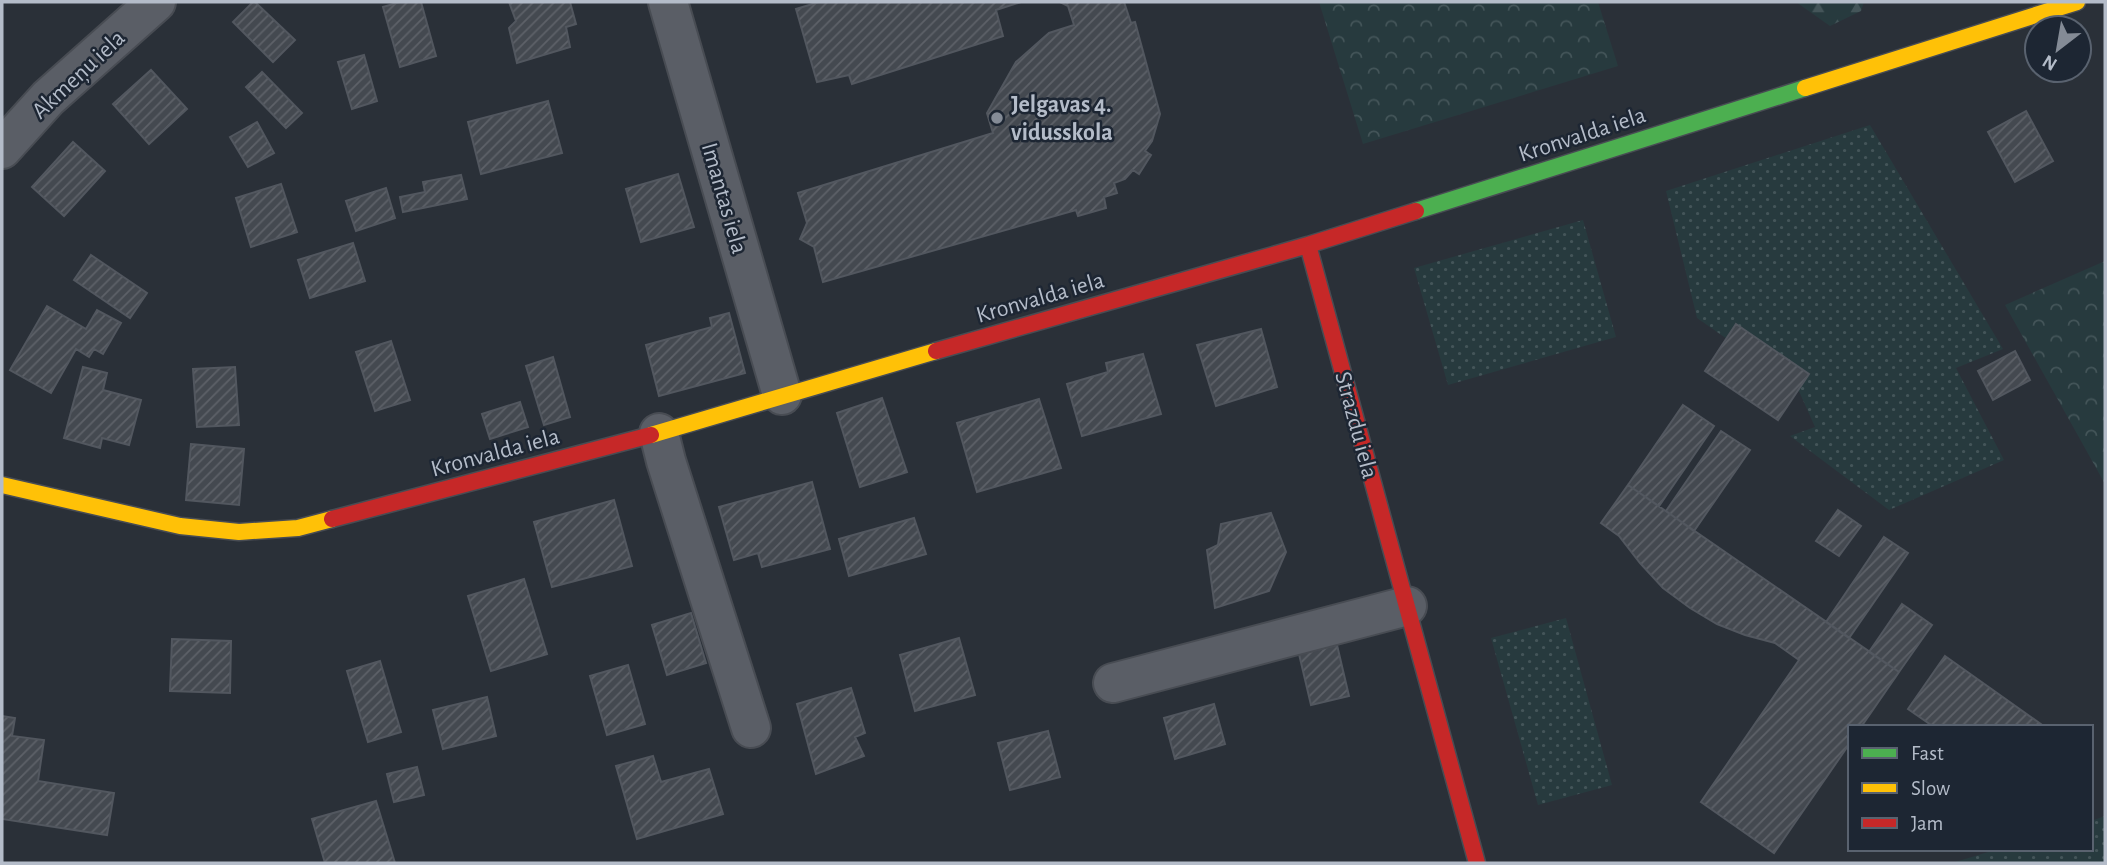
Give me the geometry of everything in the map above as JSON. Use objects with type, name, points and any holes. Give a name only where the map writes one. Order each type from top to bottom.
[{"type":"street","name":"Akmeņu iela","points":[[2,149],[48,97],[156,2]]},
{"type":"street","name":"Imantas iela","points":[[668,2],[782,395]]},
{"type":"street","name":"Kronvalda iela","points":[[2,485],[180,526],[239,532],[298,527],[659,433],[1308,244],[2077,2]]},
{"type":"street","name":"Strazdu iela","points":[[1308,244],[1477,863]]},
{"type":"street","points":[[659,433],[751,728]]},
{"type":"street","points":[[1113,684],[1407,606]]},
{"type":"green space","points":[[1319,2],[1598,2],[1618,66],[1363,144]]},
{"type":"green space","points":[[1796,2],[1864,2],[1861,11],[1830,26]]},
{"type":"green space","points":[[1870,125],[2003,349],[1956,368],[2004,460],[1889,510],[1790,436],[1815,427],[1798,389],[1809,374],[1736,325],[1727,339],[1697,318],[1666,191]]},
{"type":"green space","points":[[1583,220],[1616,337],[1448,385],[1414,268]]},
{"type":"green space","points":[[2105,261],[2105,484],[2005,305]]},
{"type":"green space","points":[[1566,618],[1612,785],[1538,805],[1491,638]]},
{"type":"green space","points":[[2105,816],[2105,863],[1952,863],[1991,851],[2093,851],[2093,820]]},
{"type":"building","points":[[253,2],[295,40],[273,62],[233,22]]},
{"type":"building","points":[[400,2],[421,2],[436,56],[400,67],[383,7]]},
{"type":"building","points":[[509,2],[570,2],[576,24],[566,27],[570,47],[517,63],[509,28],[516,21]]},
{"type":"building","points":[[819,2],[1021,2],[996,10],[1003,36],[852,84],[849,75],[817,82],[796,9]]},
{"type":"building","points":[[1060,2],[1124,2],[1131,23],[1135,22],[1160,114],[1152,141],[1145,151],[1151,155],[1139,174],[1133,170],[1125,179],[1114,183],[1117,193],[1104,197],[1106,208],[1078,216],[1076,210],[823,282],[814,247],[800,239],[807,223],[798,193],[993,133],[987,113],[1016,62],[1049,33],[1074,25],[1068,6]]},
{"type":"building","points":[[364,55],[377,101],[352,109],[338,62]]},
{"type":"building","points":[[151,70],[187,109],[149,144],[113,104]]},
{"type":"building","points":[[262,72],[302,113],[286,128],[246,87]]},
{"type":"building","points":[[548,101],[562,153],[481,174],[468,122]]},
{"type":"building","points":[[2026,111],[2053,161],[2015,182],[1988,132]]},
{"type":"building","points":[[257,122],[274,153],[248,167],[230,137]]},
{"type":"building","points":[[73,142],[105,171],[64,216],[32,187]]},
{"type":"building","points":[[678,174],[694,227],[641,242],[626,189]]},
{"type":"building","points":[[461,175],[467,199],[403,212],[400,197],[425,192],[423,182]]},
{"type":"building","points":[[281,184],[297,232],[251,247],[236,198]]},
{"type":"building","points":[[386,188],[395,218],[356,231],[346,201]]},
{"type":"building","points":[[353,243],[365,281],[310,298],[298,260]]},
{"type":"building","points":[[91,255],[147,293],[130,318],[74,280]]},
{"type":"building","points":[[47,306],[86,329],[97,310],[121,323],[103,354],[94,349],[89,357],[76,349],[51,393],[10,370]]},
{"type":"building","points":[[729,313],[745,373],[659,396],[646,345],[712,327],[710,318]]},
{"type":"building","points":[[1736,324],[1809,374],[1778,420],[1705,371]]},
{"type":"building","points":[[1261,329],[1277,387],[1216,406],[1197,345]]},
{"type":"building","points":[[391,341],[410,400],[375,411],[356,352]]},
{"type":"building","points":[[2015,351],[2030,380],[1993,400],[1978,371]]},
{"type":"building","points":[[1143,354],[1161,414],[1082,436],[1067,384],[1108,372],[1106,363]]},
{"type":"building","points":[[553,357],[570,417],[544,425],[526,366]]},
{"type":"building","points":[[83,367],[107,373],[103,390],[141,400],[129,445],[102,438],[100,448],[64,438]]},
{"type":"building","points":[[235,367],[239,425],[197,427],[193,369]]},
{"type":"building","points":[[882,398],[907,472],[860,487],[837,413]]},
{"type":"building","points":[[1039,399],[1061,468],[977,492],[957,423]]},
{"type":"building","points":[[520,402],[528,427],[490,439],[482,414]]},
{"type":"building","points":[[1683,405],[1714,426],[1659,506],[1628,485]]},
{"type":"building","points":[[1721,431],[1750,450],[1694,531],[1666,511]]},
{"type":"building","points":[[191,444],[244,449],[239,505],[186,500]]},
{"type":"building","points":[[812,482],[830,549],[762,567],[758,553],[734,560],[719,507]]},
{"type":"building","points":[[1628,485],[1899,672],[1862,725],[1848,725],[1848,746],[1774,853],[1701,802],[1799,660],[1775,643],[1717,624],[1690,608],[1663,588],[1619,536],[1601,523]]},
{"type":"building","points":[[614,500],[632,566],[552,587],[534,522]]},
{"type":"building","points":[[1838,510],[1861,526],[1839,556],[1816,541]]},
{"type":"building","points":[[1271,513],[1286,552],[1269,591],[1215,608],[1207,550],[1218,545],[1221,524]]},
{"type":"building","points":[[914,518],[926,554],[849,576],[839,539]]},
{"type":"building","points":[[1884,537],[1908,553],[1849,638],[1826,622]]},
{"type":"building","points":[[524,579],[547,654],[491,671],[468,596]]},
{"type":"building","points":[[1902,604],[1932,625],[1899,672],[1869,652]]},
{"type":"building","points":[[691,613],[706,663],[667,675],[652,625]]},
{"type":"building","points":[[959,638],[975,695],[915,711],[900,655]]},
{"type":"building","points":[[172,639],[231,641],[230,693],[170,691]]},
{"type":"building","points":[[1337,645],[1349,696],[1311,705],[1299,654]]},
{"type":"building","points":[[1945,656],[2042,725],[1931,725],[1908,709]]},
{"type":"building","points":[[380,661],[401,732],[368,742],[347,671]]},
{"type":"building","points":[[628,665],[645,724],[607,735],[590,676]]},
{"type":"building","points":[[851,688],[865,733],[855,737],[864,756],[816,774],[797,704]]},
{"type":"building","points":[[487,697],[496,736],[443,749],[433,710]]},
{"type":"building","points":[[1214,704],[1225,744],[1175,759],[1164,718]]},
{"type":"building","points":[[2,716],[15,718],[12,736],[44,740],[38,781],[114,793],[107,835],[2,819]]},
{"type":"building","points":[[1048,731],[1060,777],[1010,790],[998,743]]},
{"type":"building","points":[[653,756],[661,782],[709,769],[723,814],[637,839],[616,766]]},
{"type":"building","points":[[417,767],[424,795],[394,802],[387,774]]},
{"type":"building","points":[[376,801],[395,863],[325,863],[312,819]]},
{"type":"traffic: fast","points":[[1416,211],[1805,88]]},
{"type":"traffic: slow","points":[[1805,88],[2077,2]]},
{"type":"traffic: slow","points":[[651,435],[936,351]]},
{"type":"traffic: slow","points":[[2,485],[180,526],[239,532],[298,528],[332,519]]},
{"type":"traffic: jam","points":[[936,351],[1308,245],[1416,211]]},
{"type":"traffic: jam","points":[[1308,245],[1477,863]]},
{"type":"traffic: jam","points":[[332,519],[651,435]]},
{"type":"place","name":"Jelgavas 4. vidusskola","points":[[997,118]]}]
